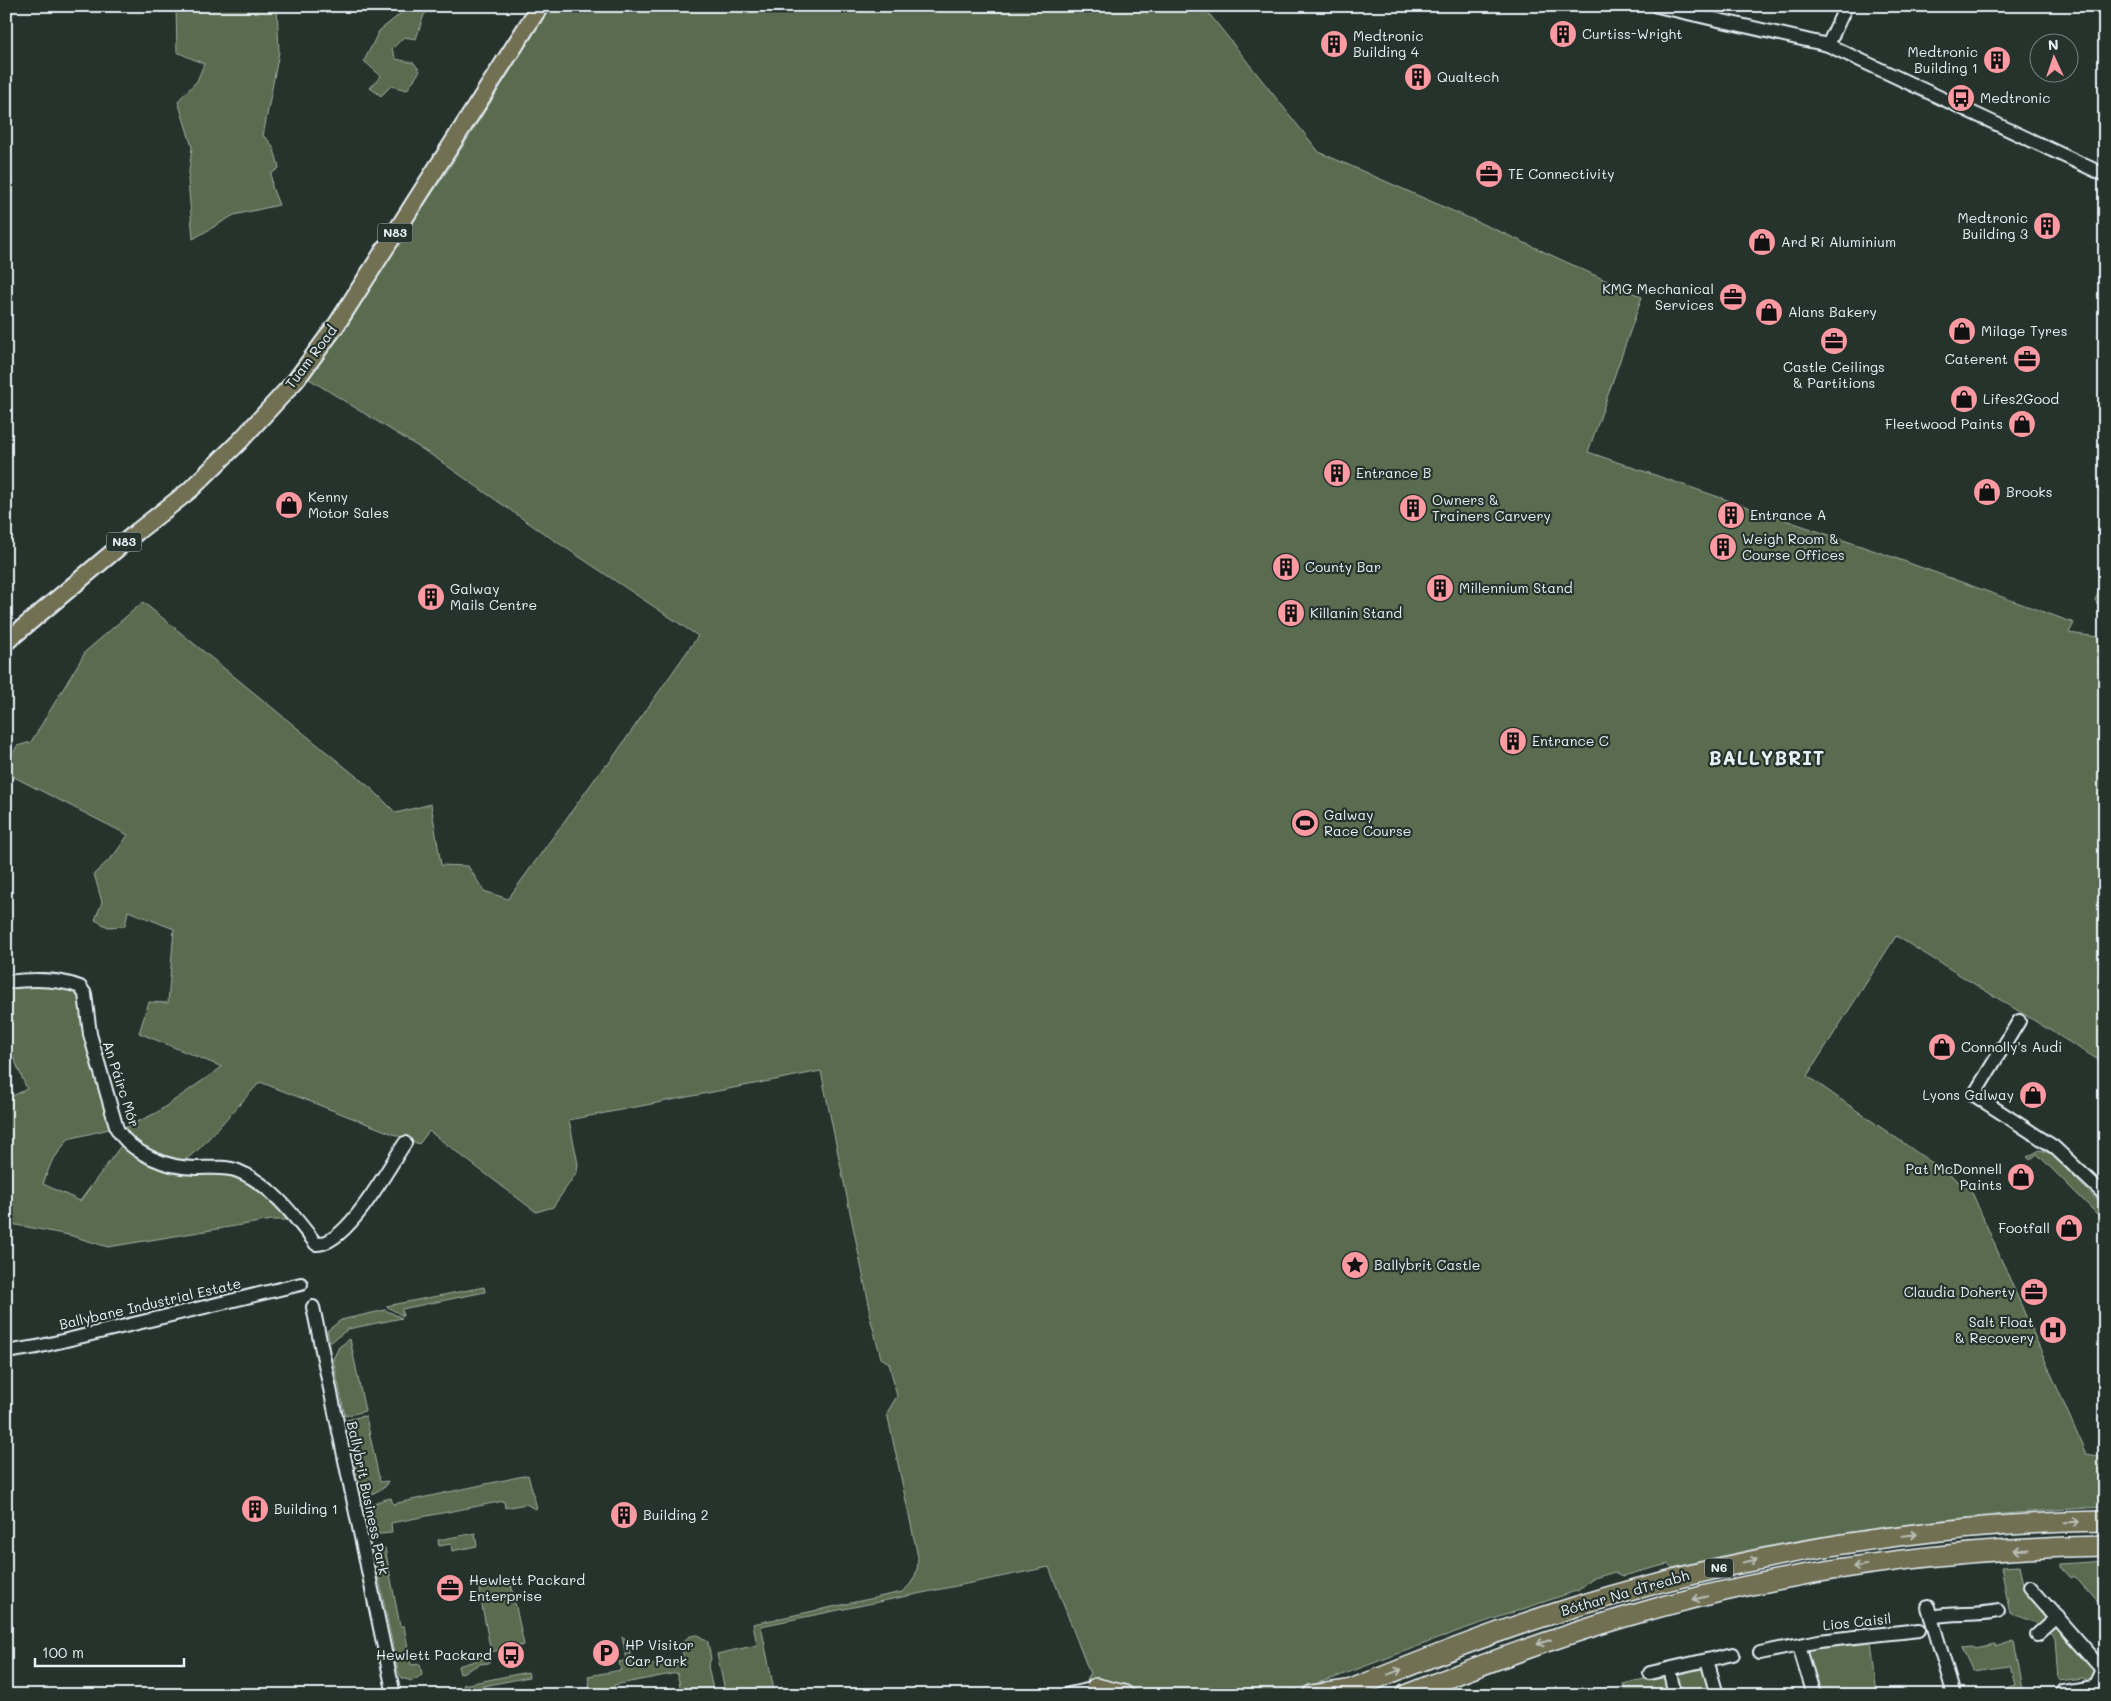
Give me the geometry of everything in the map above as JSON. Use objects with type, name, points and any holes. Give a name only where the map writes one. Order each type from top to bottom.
[{"type":"highway","name":"Bóthar Na dTreabh","points":[[1312,1695],[1343,1692],[1542,1617],[1711,1570],[1794,1552],[1897,1536],[2004,1526],[2105,1521]]},
{"type":"highway","name":"Bóthar Na dTreabh","points":[[1405,1695],[1569,1634],[1659,1608],[1751,1586],[1905,1560],[2012,1550],[2105,1546]]},
{"type":"highway","points":[[1096,1688],[1124,1695]]},
{"type":"main road","name":"Tuam Road","points":[[6,642],[138,531],[190,490],[240,441],[296,380],[337,324],[540,6]]},
{"type":"street","points":[[1657,6],[1828,45],[2105,175]]},
{"type":"street","points":[[1828,45],[1846,6]]},
{"type":"street","name":"An Páirc Mór","points":[[6,982],[27,979],[43,980],[69,983],[80,987],[85,994],[94,1052],[117,1129],[123,1139],[142,1152],[176,1166],[238,1171],[274,1194],[316,1244],[322,1244],[337,1236],[354,1219],[405,1143]]},
{"type":"street","points":[[2019,1021],[1974,1095],[2054,1147],[2105,1194]]},
{"type":"street","name":"Ballybane Industrial Estate","points":[[6,1352],[37,1347],[302,1284]]},
{"type":"street","name":"Ballybrit Business Park","points":[[313,1307],[394,1695]]},
{"type":"street","points":[[2030,1587],[2100,1667],[2096,1688],[2064,1691]]},
{"type":"street","points":[[1954,1695],[1930,1612],[1981,1614],[1998,1611]]},
{"type":"street","points":[[2037,1635],[2057,1618]]},
{"type":"street","name":"Lios Caisil","points":[[1760,1652],[1819,1641],[1919,1630]]},
{"type":"street","points":[[1799,1646],[1814,1695]]},
{"type":"street","points":[[1650,1673],[1733,1654]]},
{"type":"street","points":[[1707,1660],[1717,1695]]},
{"type":"street","points":[[1669,1669],[1674,1686]]},
{"type":"street","points":[[1065,1695],[1096,1688]]},
{"type":"green space","points":[[176,6],[277,6],[279,52],[263,136],[272,146],[276,155],[279,168],[271,174],[272,187],[279,205],[234,215],[193,239],[188,180],[192,147],[178,101],[197,81],[204,64],[177,52]]},
{"type":"green space","points":[[410,6],[434,6],[424,15],[416,39],[404,37],[392,49],[396,59],[414,63],[420,71],[407,90],[391,86],[381,96],[370,88],[381,76],[364,61],[379,31]]},
{"type":"green space","name":"Galway Race Course","points":[[551,6],[1203,6],[1319,152],[1642,297],[1588,452],[1887,555],[2074,623],[2069,633],[2105,638],[2105,1064],[1896,936],[1807,1076],[1971,1190],[2086,1454],[2105,1457],[2105,1507],[1995,1515],[1887,1527],[1779,1544],[1672,1568],[1668,1564],[1623,1576],[1615,1572],[1591,1579],[1579,1590],[1461,1630],[1334,1678],[1277,1695],[1151,1695],[1124,1686],[1087,1681],[1090,1674],[1049,1567],[761,1626],[775,1695],[726,1695],[717,1654],[757,1645],[753,1624],[902,1592],[912,1581],[917,1568],[918,1557],[887,1413],[897,1396],[889,1363],[881,1358],[869,1313],[870,1309],[821,1071],[569,1120],[578,1164],[577,1172],[553,1207],[536,1212],[429,1131],[419,1144],[260,1082],[200,1148],[180,1164],[176,1173],[188,1175],[226,1175],[245,1180],[269,1197],[287,1220],[272,1220],[108,1247],[69,1235],[6,1223],[6,1099],[27,1089],[6,1040],[6,988],[43,985],[61,987],[79,994],[87,1049],[108,1110],[109,1129],[68,1139],[51,1163],[43,1184],[80,1201],[120,1147],[125,1136],[122,1129],[156,1113],[222,1067],[139,1033],[149,1002],[168,1003],[174,929],[128,911],[125,926],[108,927],[95,920],[102,902],[94,874],[114,855],[128,835],[6,773],[6,767],[17,746],[31,742],[86,651],[143,602],[373,790],[396,813],[431,804],[441,865],[468,866],[484,891],[508,899],[605,765],[607,766],[698,636],[533,526],[433,456],[309,379],[453,162]]},
{"type":"green space","points":[[2105,579],[2105,616],[2095,600]]},
{"type":"green space","points":[[2040,1150],[2050,1153],[2105,1208],[2105,1222],[2037,1154],[2030,1160],[2027,1157]]},
{"type":"green space","points":[[484,1287],[485,1292],[402,1309],[403,1316],[386,1306]]},
{"type":"green space","points":[[385,1310],[402,1318],[348,1329],[330,1343],[327,1331],[341,1320]]},
{"type":"green space","points":[[350,1339],[365,1411],[345,1416],[333,1359],[339,1347]]},
{"type":"green space","points":[[366,1417],[380,1482],[388,1481],[385,1487],[362,1499],[346,1420]]},
{"type":"green space","points":[[528,1475],[537,1508],[535,1509],[526,1504],[505,1508],[504,1501],[391,1523],[392,1533],[370,1535],[365,1514],[373,1505],[380,1501],[391,1498],[393,1504]]},
{"type":"green space","points":[[475,1533],[477,1546],[452,1551],[451,1544],[439,1546],[438,1540]]},
{"type":"green space","points":[[385,1548],[400,1626],[404,1626],[411,1665],[420,1664],[422,1675],[412,1681],[401,1678],[398,1671],[375,1560],[379,1550]]},
{"type":"green space","points":[[2105,1561],[2105,1610],[2074,1576],[2070,1578],[2060,1567],[2060,1564]]},
{"type":"green space","points":[[2019,1566],[2024,1590],[2049,1618],[2041,1625],[2010,1613],[2001,1567]]},
{"type":"green space","points":[[510,1579],[524,1645],[491,1652],[478,1585]]},
{"type":"green space","points":[[2056,1625],[2095,1669],[2091,1678],[2087,1680],[2082,1677],[2059,1680],[2056,1638],[2047,1631]]},
{"type":"green space","points":[[693,1635],[698,1635],[708,1642],[711,1659],[708,1666],[714,1695],[682,1695],[677,1673],[614,1685],[615,1695],[579,1695],[578,1690],[590,1688],[588,1676],[621,1670],[619,1662],[627,1660],[622,1637],[627,1639],[633,1668],[683,1658],[684,1642]]},
{"type":"green space","points":[[1871,1641],[1877,1695],[1819,1695],[1807,1656],[1811,1648]]},
{"type":"green space","points":[[2014,1641],[2024,1695],[2000,1693],[2008,1687],[2015,1685],[2010,1666],[1973,1671],[1962,1647],[1973,1646],[1974,1648],[1994,1644],[1995,1647]]},
{"type":"green space","points":[[488,1657],[489,1663],[480,1664],[460,1674],[458,1666]]},
{"type":"green space","points":[[1700,1667],[1704,1669],[1713,1695],[1626,1695],[1623,1684],[1661,1675],[1666,1677],[1670,1689],[1679,1687],[1677,1678],[1679,1672]]},
{"type":"green space","points":[[528,1672],[529,1677],[464,1690],[463,1685]]},
{"type":"place","name":"Curtiss-Wright","points":[[1563,34]]},
{"type":"place","name":"Medtronic Building 4","points":[[1334,44]]},
{"type":"place","name":"Medtronic Building 1","points":[[1997,60]]},
{"type":"place","name":"Qualtech","points":[[1418,77]]},
{"type":"place","name":"Medtronic","points":[[1961,98]]},
{"type":"place","name":"TE Connectivity","points":[[1489,174]]},
{"type":"place","name":"Medtronic Building 3","points":[[2047,226]]},
{"type":"place","name":"Ard Rí Aluminium","points":[[1762,242]]},
{"type":"place","name":"KMG Mechanical Services","points":[[1733,297]]},
{"type":"place","name":"Alans Bakery","points":[[1769,312]]},
{"type":"place","name":"Milage Tyres","points":[[1962,331]]},
{"type":"place","name":"Castle Ceilings & Partitions","points":[[1834,341]]},
{"type":"place","name":"Caterent","points":[[2027,359]]},
{"type":"place","name":"Lifes2Good","points":[[1964,399]]},
{"type":"place","name":"Fleetwood Paints","points":[[2022,424]]},
{"type":"place","name":"Entrance B","points":[[1337,473]]},
{"type":"place","name":"Brooks","points":[[1987,492]]},
{"type":"place","name":"Kenny Motor Sales","points":[[289,505]]},
{"type":"place","name":"Owners & Trainers Carvery","points":[[1413,508]]},
{"type":"place","name":"Entrance A","points":[[1731,515]]},
{"type":"place","name":"Weigh Room & Course Offices","points":[[1723,547]]},
{"type":"place","name":"County Bar","points":[[1286,567]]},
{"type":"place","name":"Millennium Stand","points":[[1440,588]]},
{"type":"place","name":"Galway Mails Centre","points":[[431,597]]},
{"type":"place","name":"Killanin Stand","points":[[1291,613]]},
{"type":"place","name":"Entrance C","points":[[1513,741]]},
{"type":"place","name":"Galway Race Course","points":[[1305,823]]},
{"type":"place","name":"Connolly's Audi","points":[[1942,1047]]},
{"type":"place","name":"Lyons Galway","points":[[2033,1095]]},
{"type":"place","name":"Pat McDonnell Paints","points":[[2021,1177]]},
{"type":"place","name":"Footfall","points":[[2069,1228]]},
{"type":"place","name":"Ballybrit Castle","points":[[1355,1265]]},
{"type":"place","name":"Claudia Doherty","points":[[2034,1292]]},
{"type":"place","name":"Salt Float & Recovery","points":[[2053,1330]]},
{"type":"place","name":"Building 1","points":[[255,1509]]},
{"type":"place","name":"Building 2","points":[[624,1515]]},
{"type":"place","name":"Hewlett Packard Enterprise","points":[[450,1588]]},
{"type":"place","name":"HP Visitor Car Park","points":[[606,1653]]},
{"type":"place","name":"Hewlett Packard","points":[[511,1655]]},
{"type":"district","name":"BALLYBRIT","points":[[1767,758]]}]
